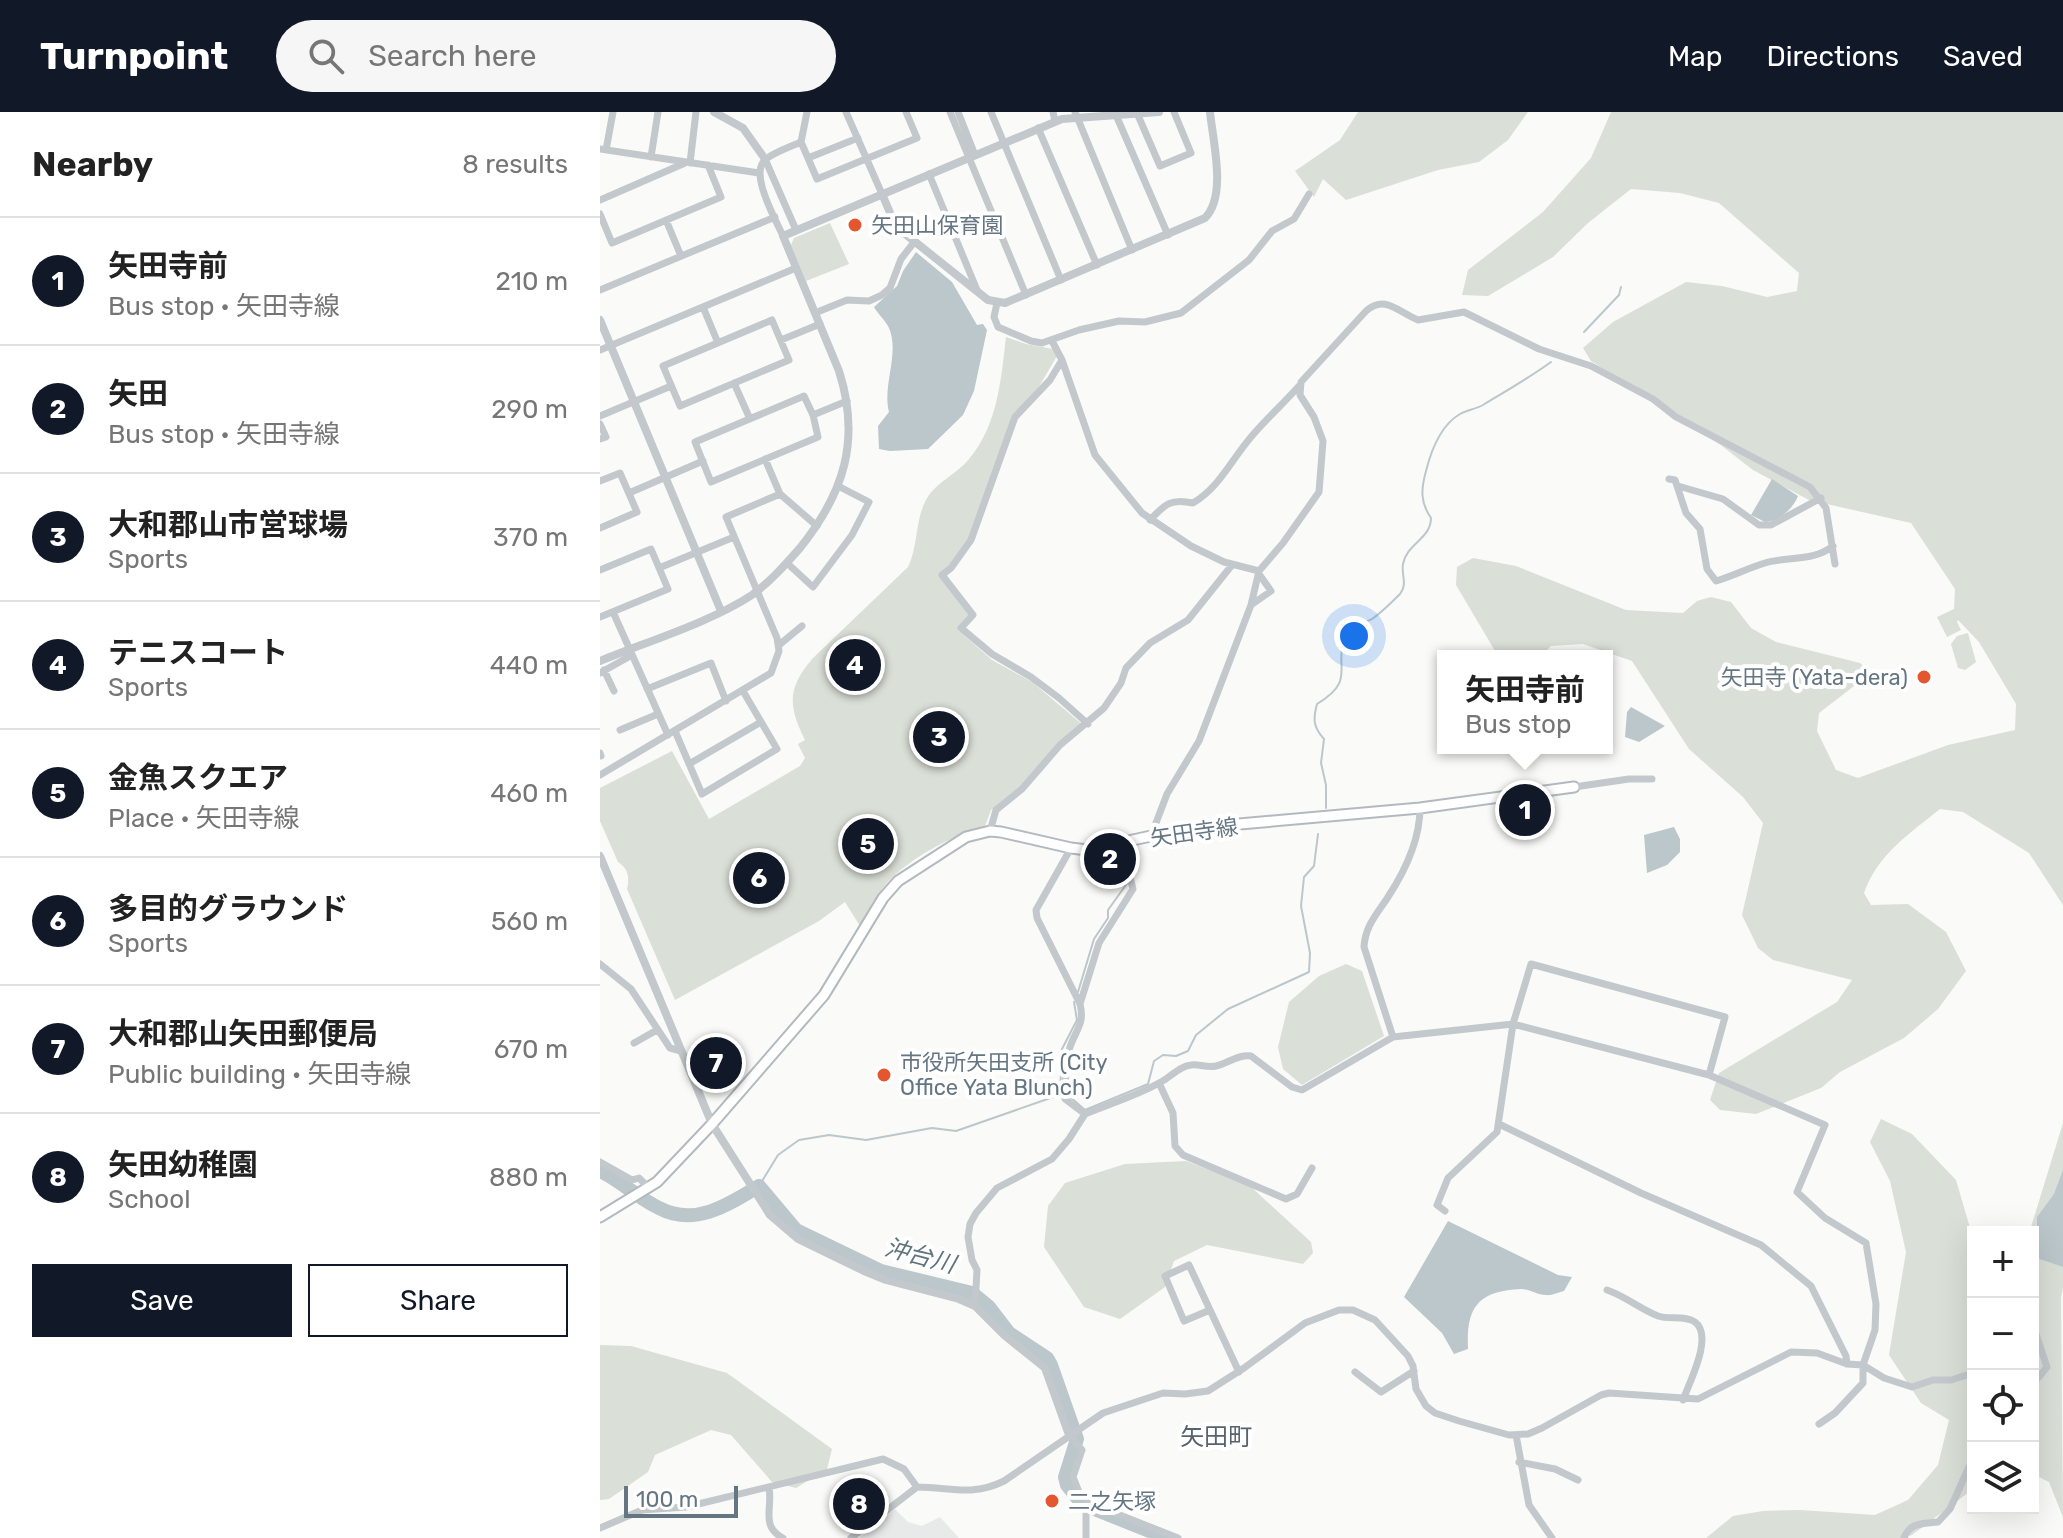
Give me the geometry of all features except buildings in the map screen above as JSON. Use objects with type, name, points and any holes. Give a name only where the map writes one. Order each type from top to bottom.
[{"type":"main road","name":"矢田寺線","points":[[990,831],[1087,850],[1183,829],[1420,808],[1574,787]]},
{"type":"main road","points":[[600,1217],[646,1189],[672,1167],[712,1124],[824,995],[891,888],[907,873],[957,842],[990,831]]},
{"type":"street","points":[[613,112],[603,150],[759,173]]},
{"type":"street","points":[[651,157],[658,112]]},
{"type":"street","points":[[688,162],[696,112]]},
{"type":"street","points":[[714,112],[727,115],[743,128],[765,159],[796,230]]},
{"type":"street","points":[[807,112],[801,142],[817,179],[917,138],[907,114],[920,112]]},
{"type":"street","points":[[846,112],[894,222],[997,303],[1026,295],[1205,218],[1216,203],[1217,186],[1210,112]]},
{"type":"street","points":[[950,112],[972,156]]},
{"type":"street","points":[[958,112],[1026,295]]},
{"type":"street","points":[[991,112],[1061,280]]},
{"type":"street","points":[[783,236],[1038,128],[1054,117],[1159,112]]},
{"type":"street","points":[[1137,113],[1160,166],[1191,153],[1174,112]]},
{"type":"street","points":[[1076,114],[1132,250]]},
{"type":"street","points":[[1116,115],[1168,235]]},
{"type":"street","points":[[1038,128],[1097,265]]},
{"type":"street","points":[[808,158],[858,138]]},
{"type":"street","points":[[600,661],[631,652],[757,591],[787,563],[817,526],[838,486],[849,431],[847,401],[839,371],[760,182],[759,173],[765,159],[801,142]]},
{"type":"street","points":[[600,200],[688,162]]},
{"type":"street","points":[[600,214],[612,243],[721,197],[708,165]]},
{"type":"street","points":[[929,174],[978,291]]},
{"type":"street","points":[[997,303],[994,317],[998,327],[1031,341],[1052,341],[1084,328],[1124,319],[1145,322],[1186,311],[1249,260],[1272,231],[1294,219],[1309,194]]},
{"type":"street","points":[[600,290],[775,217]]},
{"type":"street","points":[[666,220],[681,256]]},
{"type":"street","points":[[815,313],[847,300],[869,301],[882,295],[890,288],[901,259],[915,241]]},
{"type":"street","points":[[600,350],[796,268]]},
{"type":"street","points":[[1150,520],[1160,509],[1173,502],[1193,503],[1203,497],[1224,474],[1249,438],[1366,311],[1377,303],[1388,303],[1418,320],[1464,312],[1539,349],[1591,366],[1633,387],[1676,417],[1810,487],[1826,508],[1835,564]]},
{"type":"street","points":[[703,307],[718,343]]},
{"type":"street","points":[[600,320],[721,611]]},
{"type":"street","points":[[772,320],[781,340],[789,360],[680,406],[663,366],[772,320]]},
{"type":"street","points":[[781,340],[820,324]]},
{"type":"street","points":[[1052,341],[1062,360],[1095,455],[1150,520],[1191,546],[1232,565],[1259,573],[1271,591],[1251,605]]},
{"type":"street","points":[[1062,360],[1050,380],[1015,417],[971,540],[951,568],[942,575],[973,615],[961,628],[992,654],[1059,698],[1088,724]]},
{"type":"street","points":[[734,383],[750,419]]},
{"type":"street","points":[[1151,836],[1173,782],[1199,741],[1251,605],[1263,563],[1283,543],[1319,492],[1323,441],[1314,417],[1300,395],[1300,385]]},
{"type":"street","points":[[600,416],[671,386]]},
{"type":"street","points":[[804,396],[813,415],[818,437],[711,482],[695,442],[804,396]]},
{"type":"street","points":[[813,415],[847,401]]},
{"type":"street","points":[[600,424],[606,437],[600,439]]},
{"type":"street","points":[[765,459],[780,494],[817,526]]},
{"type":"street","points":[[629,493],[703,461]]},
{"type":"street","points":[[600,481],[620,473],[637,512],[600,528]]},
{"type":"street","points":[[1669,479],[1675,480],[1686,513],[1700,529],[1707,569],[1716,581],[1769,562],[1821,554],[1833,546]]},
{"type":"street","points":[[787,563],[813,587],[852,535],[869,502],[838,486]]},
{"type":"street","points":[[1678,486],[1723,499],[1759,525],[1771,525],[1821,498]]},
{"type":"street","points":[[600,775],[771,673],[779,645],[726,517],[780,494]]},
{"type":"street","points":[[659,568],[734,537]]},
{"type":"street","points":[[600,570],[651,549],[668,589],[600,617]]},
{"type":"street","points":[[990,831],[996,810],[1022,789],[1060,745],[1088,724],[1118,689],[1126,668],[1150,643],[1188,620],[1232,565]]},
{"type":"street","points":[[613,612],[658,714],[672,733],[702,794],[777,749],[743,691]]},
{"type":"street","points":[[779,645],[802,626]]},
{"type":"street","points":[[614,691],[602,672],[631,652]]},
{"type":"street","points":[[647,689],[711,663],[726,701]]},
{"type":"street","points":[[620,730],[658,714]]},
{"type":"street","points":[[689,764],[761,722]]},
{"type":"street","points":[[1574,787],[1652,779]]},
{"type":"street","points":[[1393,1037],[1364,947],[1365,931],[1391,893],[1420,831],[1420,808]]},
{"type":"street","points":[[1078,999],[1099,943],[1133,889],[1110,846]]},
{"type":"street","points":[[1071,848],[1036,910],[1037,918],[1078,999],[1083,1018],[1068,1050],[1065,1099],[1085,1114]]},
{"type":"street","points":[[600,856],[712,1124],[755,1195],[788,1233],[846,1263],[886,1280],[975,1306],[1004,1335],[1045,1368],[1081,1456],[1074,1482],[1087,1506],[1086,1538]]},
{"type":"street","points":[[600,964],[631,989],[670,1048],[681,1051]]},
{"type":"street","points":[[1445,1211],[1437,1205],[1448,1178],[1497,1132],[1513,1024],[1531,964],[1725,1017],[1709,1075]]},
{"type":"street","points":[[975,1306],[977,1270],[968,1237],[976,1213],[997,1188],[1052,1159],[1085,1114],[1159,1083],[1192,1064],[1209,1067],[1244,1055],[1251,1056],[1292,1087],[1302,1090],[1393,1037],[1513,1024],[1709,1075],[1825,1125],[1797,1192],[1825,1218],[1866,1243],[1876,1304],[1875,1330],[1863,1365],[1863,1383],[1837,1411],[1819,1424]]},
{"type":"street","points":[[634,1043],[657,1030]]},
{"type":"street","points":[[1159,1083],[1173,1113],[1175,1146],[1183,1155],[1286,1199],[1297,1194],[1312,1168]]},
{"type":"street","points":[[1499,1124],[1641,1193],[1761,1245],[1811,1286],[1846,1356],[1847,1364]]},
{"type":"street","points":[[600,1162],[632,1180],[639,1178],[646,1189]]},
{"type":"street","points":[[1210,1310],[1184,1321],[1165,1276],[1189,1265],[1239,1372]]},
{"type":"street","points":[[1607,1290],[1656,1316],[1695,1322],[1702,1346],[1683,1400]]},
{"type":"street","points":[[851,1538],[917,1487],[968,1492],[987,1490],[1074,1437],[1114,1408],[1163,1393],[1208,1391],[1305,1323],[1339,1310],[1353,1310],[1375,1320],[1408,1356],[1420,1398],[1435,1413],[1499,1433],[1516,1435],[1542,1428],[1601,1395],[1683,1400],[1705,1397],[1791,1352],[1817,1353],[1847,1364],[1863,1365],[1884,1378],[1912,1387],[1967,1375]]},
{"type":"street","points":[[2039,1343],[2047,1367],[2039,1377]]},
{"type":"street","points":[[1355,1372],[1381,1392],[1414,1371]]},
{"type":"street","points":[[1516,1435],[1529,1505],[1552,1538]]},
{"type":"street","points":[[600,1528],[642,1510],[686,1507],[883,1459],[904,1469],[917,1487]]},
{"type":"street","points":[[1519,1462],[1555,1469],[1578,1480]]},
{"type":"street","points":[[1904,1538],[1907,1530],[1915,1525],[1938,1522],[1950,1509],[1967,1471]]},
{"type":"street","points":[[769,1488],[769,1525],[773,1532],[783,1538]]},
{"type":"street","points":[[1087,1506],[1178,1538]]},
{"type":"shaded area","points":[[1358,112],[1528,112],[1508,140],[1479,162],[1438,170],[1346,200],[1323,179],[1314,197],[1295,171],[1340,140]]},
{"type":"shaded area","points":[[1611,112],[2063,112],[2063,905],[2029,853],[1963,812],[1940,809],[1886,856],[1864,893],[1871,905],[1908,904],[1946,932],[1966,971],[1938,1009],[1904,1038],[1840,1072],[1821,1088],[1756,1114],[1720,1110],[1710,1100],[1719,1073],[1837,1002],[1852,980],[1773,960],[1758,948],[1742,915],[1763,823],[1743,797],[1689,749],[1632,661],[1613,654],[1613,650],[1600,650],[1583,644],[1551,646],[1547,650],[1494,650],[1456,585],[1457,567],[1473,558],[1516,566],[1626,610],[1683,613],[1697,601],[1711,597],[1731,602],[1751,628],[1776,642],[1860,663],[1871,673],[1819,713],[1817,731],[1836,770],[1858,778],[1948,745],[2015,730],[2016,704],[1979,642],[1958,620],[1961,630],[1947,637],[1937,617],[1954,609],[1955,589],[1911,523],[1809,500],[1753,470],[1722,446],[1591,361],[1583,348],[1613,322],[1686,282],[1722,286],[1767,297],[1797,291],[1799,273],[1719,203],[1680,193],[1631,189],[1588,223],[1553,257],[1488,296],[1462,295],[1468,270],[1543,212],[1591,158]]},
{"type":"shaded area","points":[[830,223],[849,264],[806,281],[791,245],[794,238]]},
{"type":"shaded area","points":[[916,252],[952,282],[977,325],[983,324],[987,330],[974,391],[963,415],[928,449],[890,451],[879,449],[878,426],[889,412],[887,402],[892,338],[888,325],[874,307],[897,286]]},
{"type":"shaded area","points":[[1006,337],[1053,349],[1057,356],[1037,390],[1011,423],[965,548],[941,578],[971,614],[958,630],[992,660],[1032,682],[1083,725],[1021,786],[991,810],[985,826],[959,835],[903,868],[880,893],[860,926],[845,902],[819,921],[675,1000],[627,889],[626,870],[618,862],[600,821],[600,788],[672,751],[709,819],[800,766],[805,758],[798,744],[805,740],[793,707],[798,679],[813,658],[908,567],[929,495],[969,459],[986,432],[996,401]]},
{"type":"shaded area","points":[[1772,479],[1798,496],[1785,514],[1765,522],[1751,515]]},
{"type":"shaded area","points":[[1968,633],[1976,662],[1965,670],[1958,668],[1951,644],[1957,636]]},
{"type":"shaded area","points":[[1631,707],[1665,726],[1639,742],[1625,737],[1627,712]]},
{"type":"shaded area","points":[[1674,827],[1680,839],[1680,852],[1667,865],[1647,873],[1644,835]]},
{"type":"shaded area","points":[[1346,964],[1362,971],[1384,1036],[1302,1085],[1283,1069],[1278,1047],[1289,1002],[1319,976]]},
{"type":"shaded area","points":[[1881,1119],[1912,1134],[1956,1180],[1969,1226],[1967,1226],[1967,1494],[1912,1535],[1903,1538],[1706,1538],[1733,1516],[1763,1511],[1875,1515],[1908,1500],[1938,1465],[1949,1420],[1921,1403],[1889,1355],[1906,1252],[1890,1181],[1870,1142]]},
{"type":"shaded area","points":[[2063,1123],[2063,1517],[2049,1482],[2039,1477],[2039,1226],[2031,1226]]},
{"type":"shaded area","points":[[1186,1161],[1249,1185],[1311,1242],[1313,1253],[1303,1264],[1207,1245],[1174,1261],[1165,1287],[1120,1319],[1084,1307],[1044,1247],[1048,1206],[1065,1183],[1125,1164]]},
{"type":"shaded area","points":[[2063,1170],[2063,1267],[2039,1259],[2037,1217],[2054,1194]]},
{"type":"shaded area","points":[[1448,1221],[1558,1275],[1572,1277],[1564,1291],[1553,1294],[1543,1295],[1521,1289],[1494,1293],[1485,1298],[1478,1304],[1469,1322],[1468,1349],[1454,1354],[1442,1333],[1404,1297]]},
{"type":"shaded area","points":[[600,1345],[631,1346],[727,1373],[832,1449],[827,1469],[796,1488],[772,1482],[731,1435],[711,1430],[655,1455],[648,1472],[609,1499],[600,1500]]},
{"type":"shaded area","points":[[895,1509],[908,1522],[922,1526],[940,1517],[959,1538],[859,1538]]},
{"type":"waterway","points":[[1584,332],[1619,295],[1621,287]]},
{"type":"waterway","points":[[1326,808],[1326,785],[1321,763],[1324,739],[1315,723],[1317,704],[1341,680],[1342,646],[1348,631],[1375,617],[1402,590],[1405,557],[1430,525],[1431,518],[1423,501],[1422,490],[1438,439],[1447,425],[1460,414],[1483,405],[1551,362]]},
{"type":"waterway","points":[[1068,1095],[1085,1110],[1148,1084],[1154,1061],[1163,1055],[1176,1056],[1188,1051],[1196,1035],[1228,1009],[1309,972],[1310,953],[1301,906],[1304,877],[1314,866],[1318,834]]},
{"type":"waterway","points":[[1078,992],[1094,939],[1108,918],[1108,910],[1128,882]]},
{"type":"waterway","points":[[1060,1094],[1062,1049],[1077,1020],[1074,1002]]},
{"type":"waterway","points":[[759,1186],[778,1155],[799,1140],[829,1135],[866,1140],[932,1128],[956,1131],[1062,1094]]},
{"type":"waterway","name":"沖台川","points":[[600,1171],[659,1208],[685,1215],[711,1211],[759,1186],[796,1230],[881,1271],[972,1293],[989,1307],[1009,1333],[1047,1358],[1051,1365],[1077,1439],[1065,1477],[1067,1485],[1082,1504],[1167,1538]]},
{"type":"place","name":"矢田山保育園","points":[[855,225]]},
{"type":"place","name":"テニスコート","points":[[855,665]]},
{"type":"place","name":"矢田寺 (Yata-dera)","points":[[1924,677]]},
{"type":"place","name":"大和郡山市営球場","points":[[939,737]]},
{"type":"place","name":"矢田寺前","points":[[1525,810]]},
{"type":"place","name":"金魚スクエア","points":[[868,844]]},
{"type":"place","name":"矢田","points":[[1110,859]]},
{"type":"place","name":"多目的グラウンド","points":[[759,878]]},
{"type":"place","name":"大和郡山矢田郵便局","points":[[716,1063]]},
{"type":"place","name":"市役所矢田支所 (City Office Yata Blunch)","points":[[884,1075]]},
{"type":"place","name":"二之矢塚","points":[[1052,1501]]},
{"type":"place","name":"矢田幼稚園","points":[[859,1504]]},
{"type":"district","name":"矢田町","points":[[1216,1437]]}]
